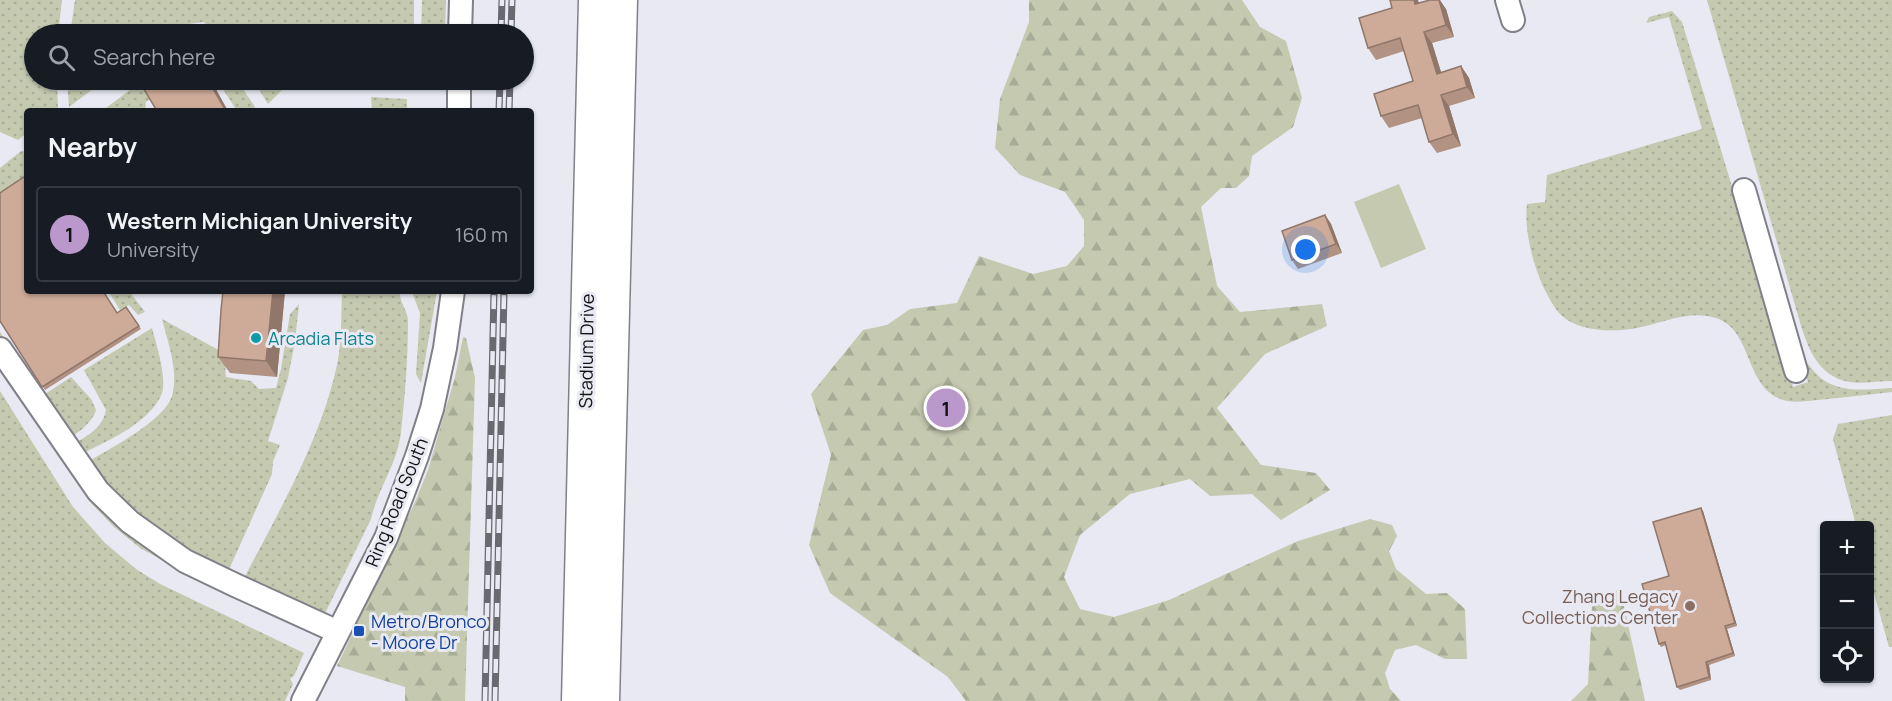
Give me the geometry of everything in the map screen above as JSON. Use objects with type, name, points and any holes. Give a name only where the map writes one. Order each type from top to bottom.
[{"type":"main road","name":"Stadium Drive","points":[[577,701],[594,0]]},
{"type":"main road","name":"Stadium Drive","points":[[604,701],[622,0]]},
{"type":"street","points":[[460,24],[461,0]]},
{"type":"street","points":[[459,90],[459,108]]},
{"type":"street","points":[[1744,190],[1796,371]]},
{"type":"street","name":"Ring Road South","points":[[303,701],[386,538],[417,456],[432,409],[445,348],[453,294]]},
{"type":"street","points":[[0,349],[98,491],[130,522],[185,561],[338,632]]},
{"type":"green space","points":[[0,0],[62,0],[59,24],[24,24],[24,90],[57,90],[58,108],[24,108],[24,135],[18,140],[0,132]]},
{"type":"green space","points":[[75,0],[414,0],[414,24],[206,24],[203,22],[71,24]]},
{"type":"green space","points":[[422,0],[446,0],[445,24],[421,24]]},
{"type":"green space","points":[[1029,0],[1242,0],[1260,27],[1286,41],[1302,98],[1293,127],[1252,156],[1249,176],[1236,188],[1221,188],[1201,207],[1217,286],[1240,312],[1322,304],[1327,326],[1265,354],[1217,408],[1261,465],[1316,473],[1330,490],[1281,520],[1252,494],[1210,496],[1190,479],[1130,494],[1080,535],[1064,577],[1080,609],[1114,617],[1169,600],[1298,541],[1370,519],[1392,525],[1397,536],[1389,551],[1396,569],[1426,594],[1447,593],[1465,609],[1467,659],[1445,659],[1416,645],[1395,650],[1385,673],[1390,689],[1401,701],[966,701],[948,677],[830,593],[809,545],[831,455],[811,394],[863,330],[887,325],[910,309],[957,303],[979,256],[1033,274],[1067,266],[1084,246],[1084,220],[1065,192],[1020,175],[995,148],[1000,99],[1029,22]]},
{"type":"green space","points":[[1707,0],[1892,0],[1892,381],[1854,383],[1838,379],[1821,367],[1810,349],[1799,319]]},
{"type":"green space","points":[[1672,11],[1682,22],[1793,387],[1808,382],[1800,361],[1806,362],[1822,379],[1838,387],[1856,390],[1892,388],[1892,392],[1797,402],[1787,401],[1773,395],[1763,386],[1737,335],[1728,325],[1716,318],[1694,315],[1631,329],[1594,329],[1568,320],[1558,312],[1550,300],[1532,255],[1526,214],[1527,204],[1545,202],[1547,175],[1702,129],[1669,17],[1646,23],[1649,17]]},
{"type":"green space","points":[[68,90],[92,90],[69,107]]},
{"type":"green space","points":[[130,90],[165,90],[146,102],[145,108],[106,108]]},
{"type":"green space","points":[[223,90],[244,90],[255,107],[235,108]]},
{"type":"green space","points":[[259,90],[282,90],[268,104]]},
{"type":"green space","points":[[371,97],[407,99],[407,108],[372,108]]},
{"type":"green space","points":[[21,151],[24,152],[24,177],[0,194],[0,168]]},
{"type":"green space","points":[[1399,184],[1426,249],[1381,268],[1354,202]]},
{"type":"green space","points":[[110,294],[131,294],[145,312],[138,315],[129,305],[120,310]]},
{"type":"green space","points":[[342,294],[400,294],[408,321],[405,391],[399,444],[371,519],[316,632],[240,586],[310,448],[331,390],[341,334]]},
{"type":"green space","points":[[436,294],[421,383],[416,374],[420,313],[413,295]]},
{"type":"green space","points":[[299,304],[288,378],[268,441],[280,445],[273,461],[272,474],[226,576],[189,575],[140,548],[114,527],[89,501],[73,470],[144,427],[157,417],[172,396],[174,377],[172,357],[162,319],[224,353],[226,377],[251,381],[259,389],[276,388],[290,314]]},
{"type":"green space","points":[[152,328],[163,378],[162,393],[156,405],[146,416],[120,434],[64,462],[58,452],[94,430],[104,418],[106,410],[84,370]]},
{"type":"green space","points":[[0,332],[42,396],[71,377],[91,399],[96,410],[90,422],[56,447],[0,358]]},
{"type":"green space","points":[[463,337],[466,338],[475,378],[465,701],[405,701],[405,687],[337,666],[428,470],[455,377]]},
{"type":"green space","points":[[0,391],[73,507],[105,543],[136,569],[160,584],[304,653],[294,676],[290,679],[293,684],[285,701],[0,701]]},
{"type":"green space","points":[[1892,415],[1892,647],[1889,647],[1874,593],[1874,521],[1855,521],[1833,439],[1838,424]]},
{"type":"green space","points":[[1620,588],[1645,701],[1571,701],[1588,684],[1592,607]]},
{"type":"building","points":[[1390,0],[1414,0],[1415,4],[1439,0],[1446,25],[1424,32],[1437,74],[1461,66],[1467,87],[1441,95],[1453,134],[1429,142],[1418,105],[1381,116],[1374,94],[1413,81],[1400,38],[1368,48],[1359,18],[1392,8]]},
{"type":"building","points":[[144,90],[214,90],[224,108],[155,108]]},
{"type":"building","points":[[24,177],[24,294],[105,294],[117,313],[126,307],[139,326],[42,387],[0,321],[0,193]]},
{"type":"building","points":[[1325,215],[1336,244],[1292,260],[1282,231]]},
{"type":"building","points":[[223,294],[273,294],[266,361],[218,357]]},
{"type":"building","name":"Zhang Legacy Collections Center","points":[[1701,508],[1735,623],[1725,626],[1733,653],[1706,662],[1709,677],[1677,687],[1665,642],[1659,644],[1642,584],[1669,576],[1653,522]]},
{"type":"railway","points":[[501,24],[502,0]]},
{"type":"railway","points":[[511,24],[512,0]]},
{"type":"railway","points":[[499,108],[500,90]]},
{"type":"railway","points":[[509,108],[510,90]]},
{"type":"railway","points":[[485,701],[494,294]]},
{"type":"railway","points":[[495,701],[504,294]]},
{"type":"place","name":"Arcadia Flats","points":[[256,338]]},
{"type":"place","name":"Western Michigan University","points":[[946,408]]},
{"type":"place","name":"Zhang Legacy Collections Center","points":[[1690,606]]},
{"type":"place","name":"Metro/Bronco - Moore Dr","points":[[359,631]]}]
